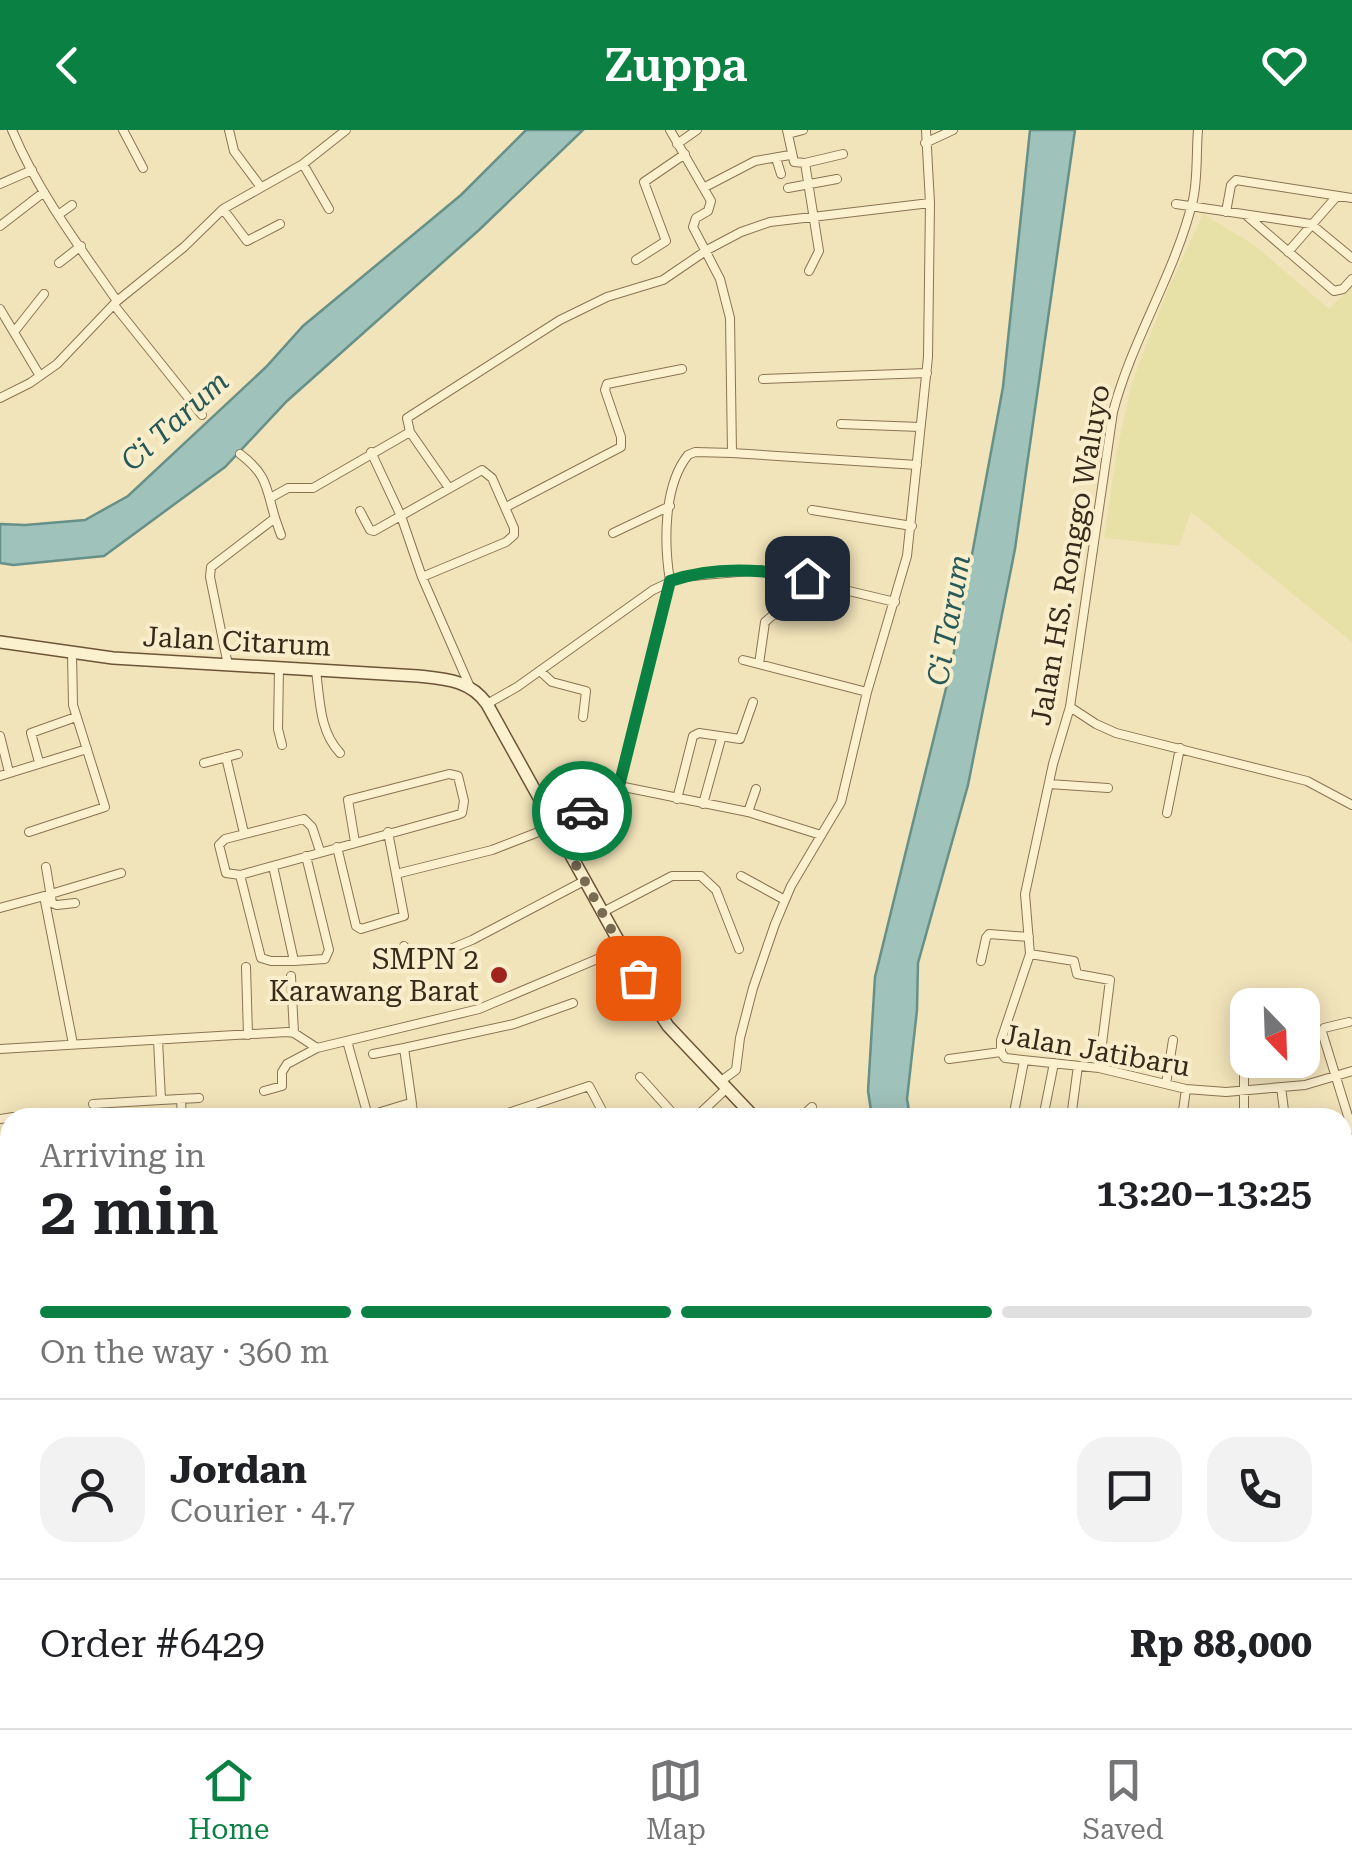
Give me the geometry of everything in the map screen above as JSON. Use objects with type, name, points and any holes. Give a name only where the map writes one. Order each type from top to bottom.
[{"type":"street","points":[[12,130],[44,192],[116,303],[202,415]]},
{"type":"street","points":[[123,130],[144,168]]},
{"type":"street","points":[[229,130],[234,151],[260,186]]},
{"type":"street","points":[[0,398],[40,376],[67,354],[116,303],[184,248],[223,209],[304,164],[346,130]]},
{"type":"street","points":[[670,130],[705,187],[710,208],[693,222],[726,299],[730,318],[732,453]]},
{"type":"street","points":[[677,144],[697,130]]},
{"type":"street","points":[[803,130],[787,132],[794,162],[842,154]]},
{"type":"street","points":[[704,1108],[736,1070],[758,970],[785,900],[842,802],[866,692],[895,602],[912,526],[927,373],[930,202],[926,130]]},
{"type":"street","points":[[926,143],[954,130]]},
{"type":"street","name":"Jalan HS. Ronggo Waluyo","points":[[1001,1052],[1001,1040],[1030,954],[1025,894],[1070,707],[1113,412],[1191,206],[1198,130]]},
{"type":"street","points":[[636,260],[666,241],[644,182],[684,154]]},
{"type":"street","points":[[705,187],[755,160],[790,155]]},
{"type":"street","points":[[776,158],[780,174]]},
{"type":"street","points":[[805,163],[820,251],[809,271]]},
{"type":"street","points":[[304,164],[330,209]]},
{"type":"street","points":[[0,184],[32,170]]},
{"type":"street","points":[[788,188],[837,179]]},
{"type":"street","points":[[1226,212],[1236,180],[1352,198]]},
{"type":"street","points":[[0,226],[44,192]]},
{"type":"street","points":[[1288,252],[1337,196]]},
{"type":"street","points":[[449,488],[410,432],[407,418],[537,334],[607,297],[663,280],[707,250],[770,222],[930,202]]},
{"type":"street","points":[[1176,204],[1311,224],[1352,258]]},
{"type":"street","points":[[58,215],[72,205]]},
{"type":"street","points":[[223,209],[247,241],[280,224]]},
{"type":"street","points":[[1247,216],[1334,291],[1343,289],[1352,279]]},
{"type":"street","points":[[59,263],[81,246]]},
{"type":"street","points":[[14,332],[44,294]]},
{"type":"street","points":[[0,309],[40,376]]},
{"type":"street","points":[[506,507],[621,447],[605,390],[607,384],[682,369]]},
{"type":"street","points":[[762,379],[927,373]]},
{"type":"street","points":[[841,424],[920,427]]},
{"type":"street","points":[[272,497],[288,488],[313,488],[410,432]]},
{"type":"street","points":[[371,452],[470,687],[487,704],[601,913],[668,1026],[746,1108]]},
{"type":"street","points":[[619,786],[670,581],[665,536],[670,506],[688,455],[732,453],[917,465]]},
{"type":"street","points":[[240,454],[257,466],[272,497],[282,535]]},
{"type":"street","points":[[360,511],[374,531],[482,470],[488,472],[506,507],[514,535],[506,542],[422,577]]},
{"type":"street","points":[[612,532],[670,506]]},
{"type":"street","points":[[812,510],[912,526]]},
{"type":"street","points":[[228,665],[209,572],[222,556],[275,518]]},
{"type":"street","points":[[487,704],[670,581],[700,574],[762,570],[895,602]]},
{"type":"street","points":[[759,664],[764,622],[773,615],[789,613],[795,576]]},
{"type":"street","name":"Jalan Citarum","points":[[0,642],[72,654],[418,676],[470,687]]},
{"type":"street","points":[[29,832],[105,807],[76,718],[72,654]]},
{"type":"street","points":[[743,660],[866,692]]},
{"type":"street","points":[[279,669],[278,730],[282,745]]},
{"type":"street","points":[[316,670],[323,724],[340,752]]},
{"type":"street","points":[[540,670],[552,682],[586,691],[583,718]]},
{"type":"street","points":[[676,798],[694,736],[699,732],[740,739],[754,702]]},
{"type":"street","points":[[1070,707],[1116,732],[1307,780],[1352,806]]},
{"type":"street","points":[[39,762],[32,733],[76,718]]},
{"type":"street","points":[[0,736],[5,774],[87,749]]},
{"type":"street","points":[[703,804],[721,738]]},
{"type":"street","points":[[1168,813],[1180,748]]},
{"type":"street","points":[[204,763],[238,754]]},
{"type":"street","points":[[226,757],[244,833]]},
{"type":"street","points":[[320,851],[312,827],[304,819],[225,839],[219,846],[226,873],[240,875],[462,813],[464,801],[458,776],[449,774],[352,798],[346,804],[355,842]]},
{"type":"street","points":[[1049,784],[1108,788]]},
{"type":"street","points":[[396,874],[492,850],[582,811],[594,787],[619,786],[748,812],[821,835]]},
{"type":"street","points":[[748,812],[756,789]]},
{"type":"street","points":[[337,847],[356,926],[361,929],[404,916],[388,832]]},
{"type":"street","points":[[240,875],[261,958],[325,959],[330,955],[306,856]]},
{"type":"street","points":[[274,866],[294,961]]},
{"type":"street","points":[[46,867],[74,1044]]},
{"type":"street","points":[[0,908],[120,873]]},
{"type":"street","points":[[601,913],[672,876],[701,876],[716,890],[739,949]]},
{"type":"street","points":[[741,876],[785,900]]},
{"type":"street","points":[[404,946],[414,964],[472,940],[584,881]]},
{"type":"street","points":[[48,894],[54,905],[75,903]]},
{"type":"street","points":[[981,961],[990,934],[1029,937]]},
{"type":"street","points":[[264,1091],[282,1086],[283,1068],[317,1048],[478,1009],[621,948]]},
{"type":"street","points":[[1030,954],[1074,960],[1077,974],[1110,980],[1099,1068]]},
{"type":"street","points":[[246,967],[248,1035]]},
{"type":"street","points":[[291,976],[294,1033]]},
{"type":"street","points":[[373,1054],[514,1024],[572,1003]]},
{"type":"street","points":[[1346,1108],[1322,1030],[1349,1022]]},
{"type":"street","points":[[0,1049],[294,1033],[317,1048]]},
{"type":"street","points":[[158,1040],[161,1100]]},
{"type":"street","points":[[1166,1084],[1173,1040]]},
{"type":"street","points":[[347,1041],[362,1108]]},
{"type":"street","points":[[404,1048],[413,1108]]},
{"type":"street","name":"Jalan Jatibaru","points":[[949,1059],[1001,1052],[1006,1058],[1099,1068],[1186,1089],[1242,1092],[1281,1088],[1352,1072]]},
{"type":"street","points":[[1015,1108],[1024,1061]]},
{"type":"street","points":[[1046,1108],[1054,1063]]},
{"type":"street","points":[[1072,1108],[1078,1066]]},
{"type":"street","points":[[584,1075],[599,1108]]},
{"type":"street","points":[[640,1077],[668,1108]]},
{"type":"street","points":[[1243,1078],[1243,1108]]},
{"type":"street","points":[[523,1108],[590,1086]]},
{"type":"street","points":[[1281,1088],[1284,1108]]},
{"type":"street","points":[[1183,1108],[1186,1089]]},
{"type":"street","points":[[93,1104],[199,1098]]},
{"type":"street","points":[[181,1100],[181,1108]]},
{"type":"street","points":[[396,1108],[412,1104]]},
{"type":"shaded area","points":[[1203,214],[1253,244],[1329,309],[1352,286],[1352,642],[1191,512],[1179,546],[1104,538],[1132,382],[1168,289]]},
{"type":"water","points":[[526,130],[583,130],[479,230],[287,401],[225,467],[104,556],[0,563],[0,524],[85,520],[128,496],[266,367],[303,326],[461,195]]},
{"type":"water","points":[[1030,130],[1075,130],[1015,549],[968,785],[918,963],[908,1108],[871,1108],[868,1091],[875,977],[951,668],[1003,387]]},
{"type":"way so far","points":[[582,811],[549,816],[638,978]]},
{"type":"place","name":"SMPN 2 Karawang Barat","points":[[499,975]]},
{"type":"route","points":[[582,811],[594,787],[619,786],[670,581],[700,574],[762,570],[807,578]]},
{"type":"water label","name":"Ci Tarum","points":[[175,421]]},
{"type":"water label","name":"Ci Tarum","points":[[949,620]]}]
